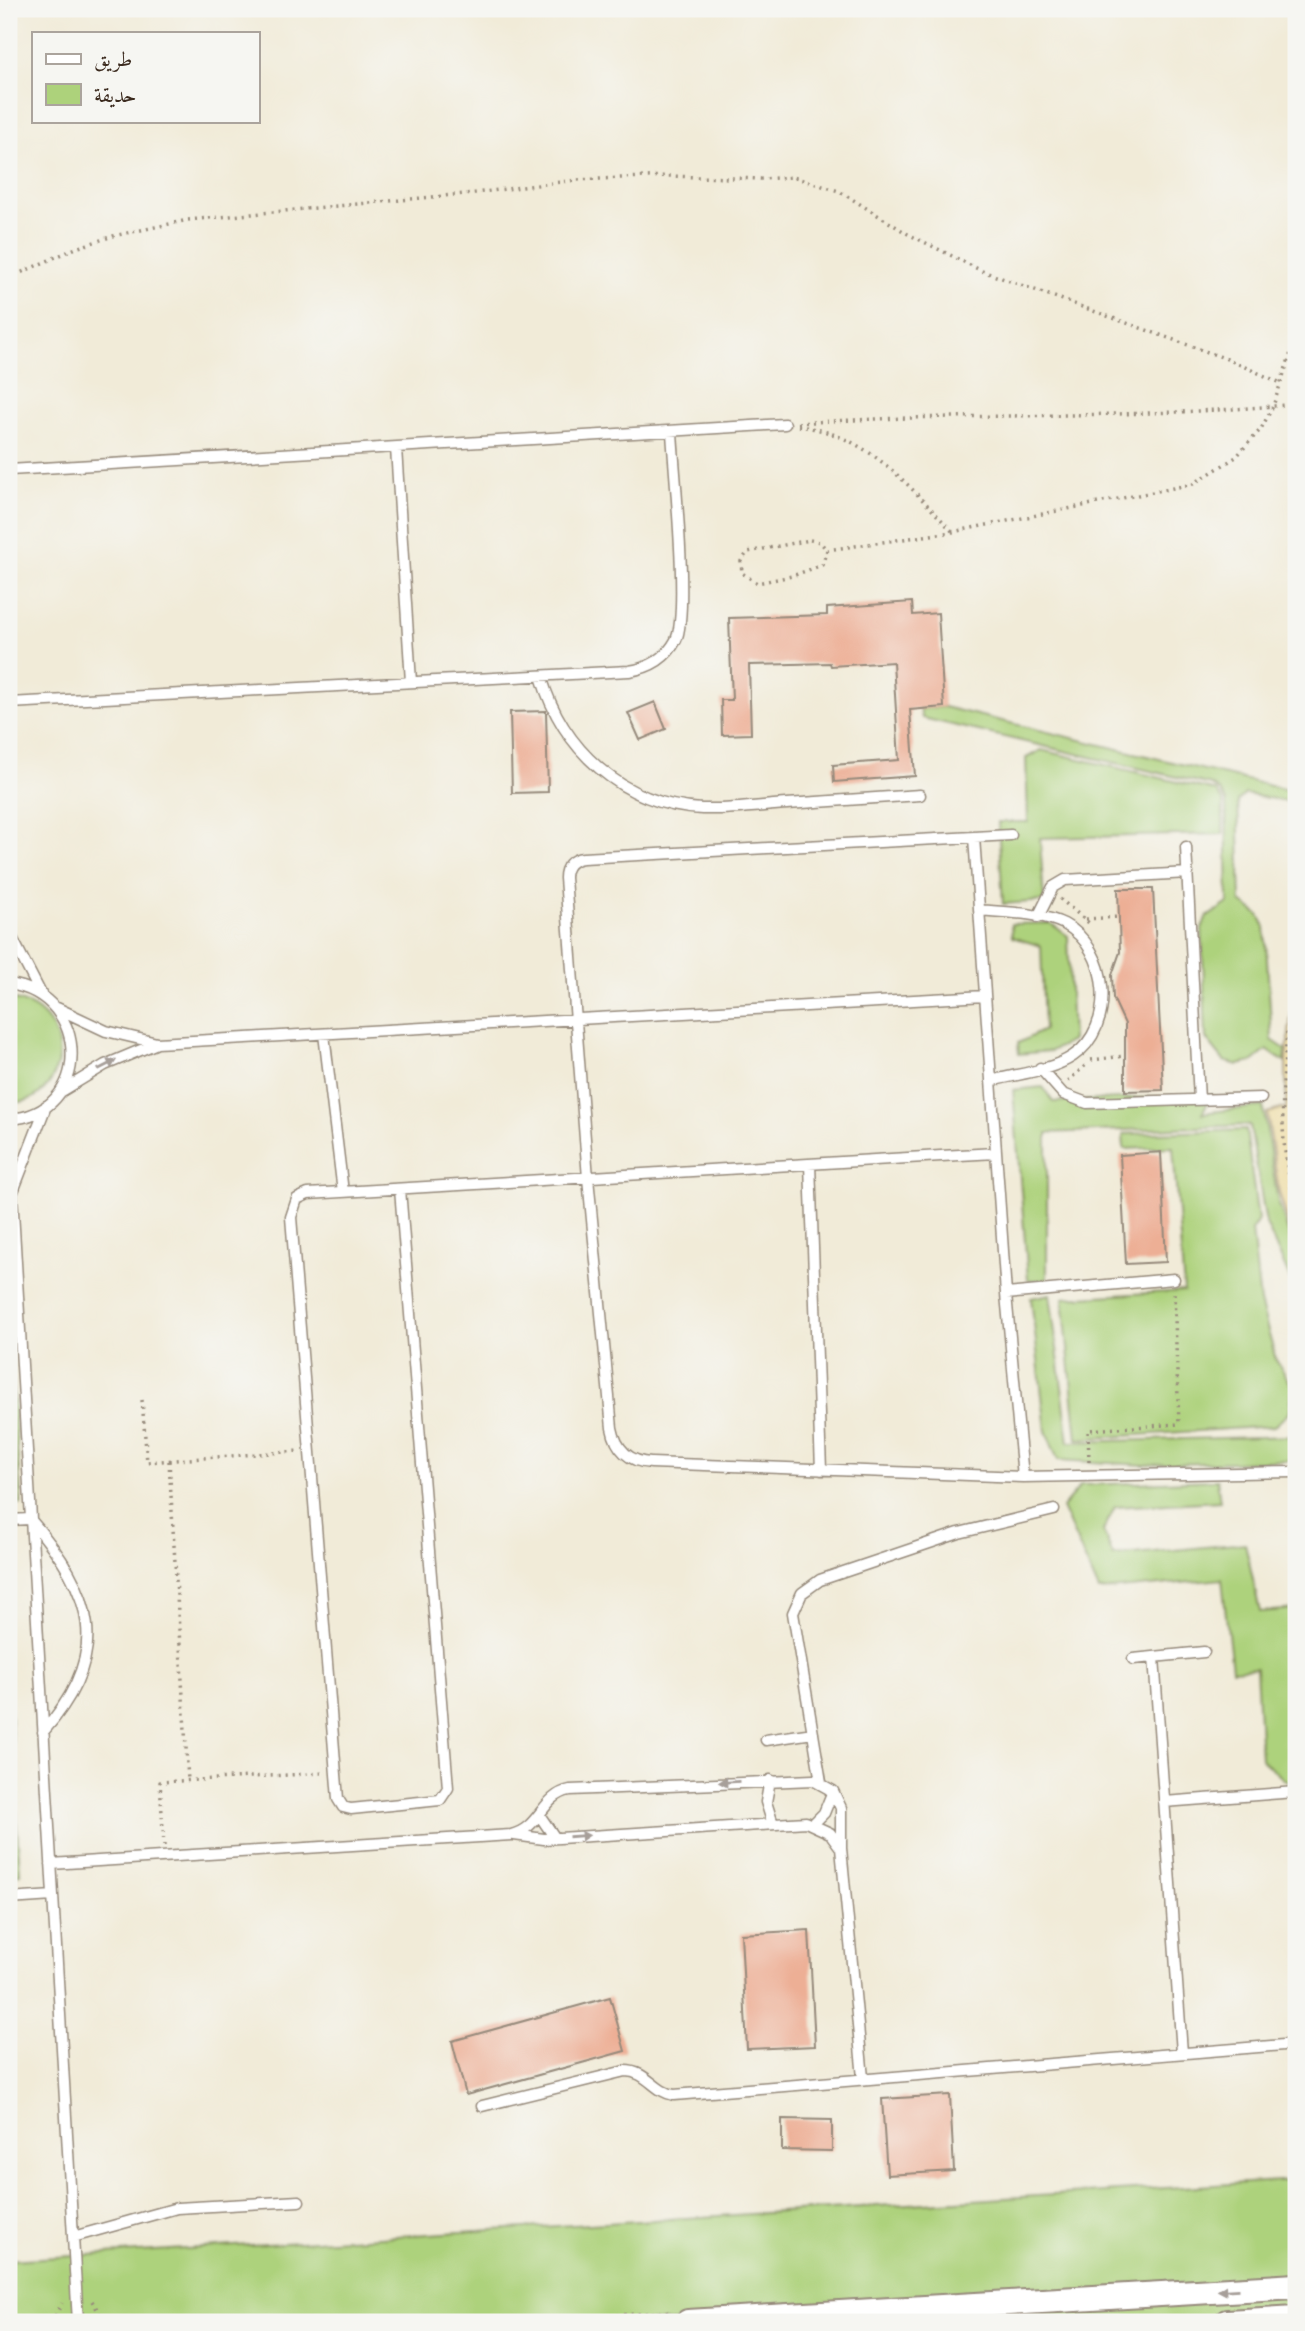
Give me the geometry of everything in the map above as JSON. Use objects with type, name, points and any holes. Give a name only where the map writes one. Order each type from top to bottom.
[{"type":"street","points":[[688,2322],[1296,2286]]},
{"type":"street","points":[[1019,2322],[1029,2317],[1097,2312],[1122,2297]]},
{"type":"street","points":[[1227,2322],[1296,2318]]},
{"type":"lane","points":[[9,470],[785,424]]},
{"type":"lane","points":[[9,703],[640,669],[661,658],[676,640],[681,617],[672,432]]},
{"type":"lane","points":[[396,448],[411,682]]},
{"type":"lane","points":[[541,676],[553,711],[585,757],[623,786],[666,804],[703,809],[920,795]]},
{"type":"lane","points":[[1011,835],[578,858],[566,868],[588,1178],[612,1428],[621,1450],[643,1463],[1023,1477],[1296,1472]]},
{"type":"lane","points":[[974,837],[1006,1294],[1023,1477]]},
{"type":"lane","points":[[1186,847],[1199,1100]]},
{"type":"lane","points":[[1038,917],[1053,887],[1065,880],[1188,873]]},
{"type":"lane","points":[[979,910],[1038,917],[1062,923],[1083,938],[1097,961],[1101,989],[1100,1021],[1093,1036],[1071,1058],[991,1080]]},
{"type":"lane","points":[[9,932],[42,994],[57,1008],[67,1024],[72,1059],[59,1093]]},
{"type":"lane","points":[[9,984],[24,986],[42,994]]},
{"type":"lane","points":[[57,1008],[106,1031],[157,1043],[985,996]]},
{"type":"lane","points":[[324,1034],[343,1192]]},
{"type":"lane","points":[[9,1119],[30,1115],[46,1106],[59,1093],[105,1065],[157,1043]]},
{"type":"lane","points":[[1040,1068],[1063,1094],[1078,1101],[1261,1098]]},
{"type":"lane","points":[[46,1106],[10,1191],[78,2322]]},
{"type":"lane","points":[[400,1189],[448,1788],[444,1797],[435,1801],[347,1809],[338,1799],[291,1210],[302,1196],[343,1192],[996,1153]]},
{"type":"lane","points":[[810,1164],[821,1469]]},
{"type":"lane","points":[[1006,1294],[1174,1279]]},
{"type":"lane","points":[[821,1782],[793,1613],[796,1602],[810,1585],[912,1547],[1054,1510]]},
{"type":"lane","points":[[9,1520],[30,1519]]},
{"type":"lane","points":[[30,1519],[66,1562],[78,1585],[86,1612],[88,1641],[83,1669],[74,1693],[43,1732]]},
{"type":"lane","points":[[1133,1659],[1204,1652]]},
{"type":"lane","points":[[1154,1657],[1182,2053]]},
{"type":"lane","points":[[766,1740],[813,1733]]},
{"type":"lane","points":[[511,1835],[528,1829],[548,1801],[570,1790],[770,1780],[806,1779],[821,1782],[832,1791],[841,1808],[841,1848],[863,2078]]},
{"type":"lane","points":[[770,1780],[766,1802],[773,1824]]},
{"type":"lane","points":[[814,1824],[824,1812],[832,1791]]},
{"type":"lane","points":[[1164,1802],[1296,1793]]},
{"type":"lane","points":[[540,1815],[555,1838]]},
{"type":"lane","points":[[51,1864],[511,1835],[555,1838],[773,1824],[814,1824],[830,1833],[841,1848]]},
{"type":"lane","points":[[9,1899],[53,1896]]},
{"type":"lane","points":[[482,2106],[630,2071],[643,2074],[662,2091],[674,2095],[1296,2044]]},
{"type":"lane","points":[[73,2237],[177,2208],[299,2202]]},
{"type":"path","points":[[9,278],[76,248],[113,236],[188,220],[475,193],[587,179],[793,177],[839,191],[908,234],[982,271],[1227,359],[1281,383]]},
{"type":"path","points":[[827,550],[822,565],[778,580],[751,582],[740,567],[743,556],[754,550],[815,540],[827,550],[952,532],[1193,484],[1223,468],[1250,444],[1273,406],[1296,338]]},
{"type":"path","points":[[785,424],[956,416],[1152,414],[1296,404]]},
{"type":"path","points":[[785,424],[826,431],[875,454],[888,464],[952,532]]},
{"type":"path","points":[[1086,919],[1119,917]]},
{"type":"path","points":[[1296,956],[1284,1062],[1283,1133],[1296,1205]]},
{"type":"path","points":[[1091,1060],[1125,1056]]},
{"type":"path","points":[[1296,1060],[1296,1140]]},
{"type":"path","points":[[1090,1476],[1088,1430],[1179,1424],[1174,1279]]},
{"type":"path","points":[[142,1400],[147,1462],[310,1450]]},
{"type":"path","points":[[169,1461],[188,1781]]},
{"type":"path","points":[[165,1857],[160,1782],[336,1772]]},
{"type":"green space","points":[[944,707],[1296,792],[1296,803],[1245,794],[1238,801],[1241,902],[1259,915],[1265,927],[1272,1040],[1285,1049],[1284,1062],[1267,1050],[1252,1062],[1238,1065],[1224,1061],[1206,1039],[1202,929],[1206,918],[1228,903],[1226,801],[1220,791],[1211,785],[922,718],[920,709]]},
{"type":"green space","points":[[1041,750],[1216,791],[1223,801],[1223,834],[1040,838],[1044,901],[1003,904],[998,822],[1028,822],[1026,758]]},
{"type":"green space","points":[[1050,923],[1068,936],[1072,1041],[1051,1051],[1019,1054],[1018,1043],[1044,1030],[1041,946],[1012,937],[1011,924]]},
{"type":"green space","points":[[9,999],[32,1006],[48,1020],[56,1037],[58,1055],[55,1073],[45,1089],[29,1099],[9,1103]]},
{"type":"green space","points":[[1043,1087],[1053,1102],[1212,1095],[1202,1113],[1263,1106],[1278,1202],[1296,1255],[1296,1292],[1266,1224],[1250,1125],[1047,1133],[1047,1280],[1028,1280],[1013,1090]]},
{"type":"green space","points":[[1246,1130],[1258,1220],[1252,1230],[1260,1302],[1276,1360],[1293,1387],[1290,1412],[1274,1426],[1077,1439],[1063,1298],[1184,1291],[1173,1147],[1124,1149],[1123,1134]]},
{"type":"green space","points":[[1050,1294],[1069,1442],[1296,1436],[1296,1460],[1144,1465],[1058,1460],[1046,1431],[1031,1298]]},
{"type":"green space","points":[[9,1334],[21,1504],[9,1504]]},
{"type":"green space","points":[[1217,1480],[1220,1501],[1115,1507],[1103,1531],[1113,1556],[1245,1543],[1260,1612],[1296,1609],[1296,1781],[1287,1782],[1261,1759],[1256,1668],[1232,1670],[1222,1579],[1099,1591],[1062,1508],[1081,1485]]},
{"type":"green space","points":[[9,1698],[20,1874],[9,1875]]},
{"type":"green space","points":[[1296,2180],[1296,2322],[9,2322],[9,2260]]},
{"type":"sand","points":[[1296,974],[1296,1249],[1279,1193],[1267,1113],[1286,1108],[1286,1059]]},
{"type":"building","points":[[912,602],[913,615],[938,613],[944,707],[910,710],[915,776],[834,782],[833,765],[899,760],[893,662],[831,666],[830,663],[749,665],[751,734],[722,735],[721,700],[732,700],[729,618],[827,615],[827,608]]},
{"type":"building","points":[[655,702],[666,729],[640,740],[628,713]]},
{"type":"building","points":[[546,711],[548,792],[512,793],[510,712]]},
{"type":"building","points":[[1118,889],[1153,889],[1163,1090],[1125,1091],[1125,1024],[1113,998],[1112,975],[1120,952]]},
{"type":"building","points":[[1161,1152],[1166,1262],[1126,1264],[1120,1155]]},
{"type":"building","points":[[809,1930],[815,2046],[747,2049],[741,1934]]},
{"type":"building","points":[[610,1997],[625,2051],[466,2095],[452,2041]]},
{"type":"building","points":[[950,2095],[954,2171],[887,2175],[882,2099]]},
{"type":"building","points":[[782,2119],[832,2120],[832,2151],[782,2150]]}]
